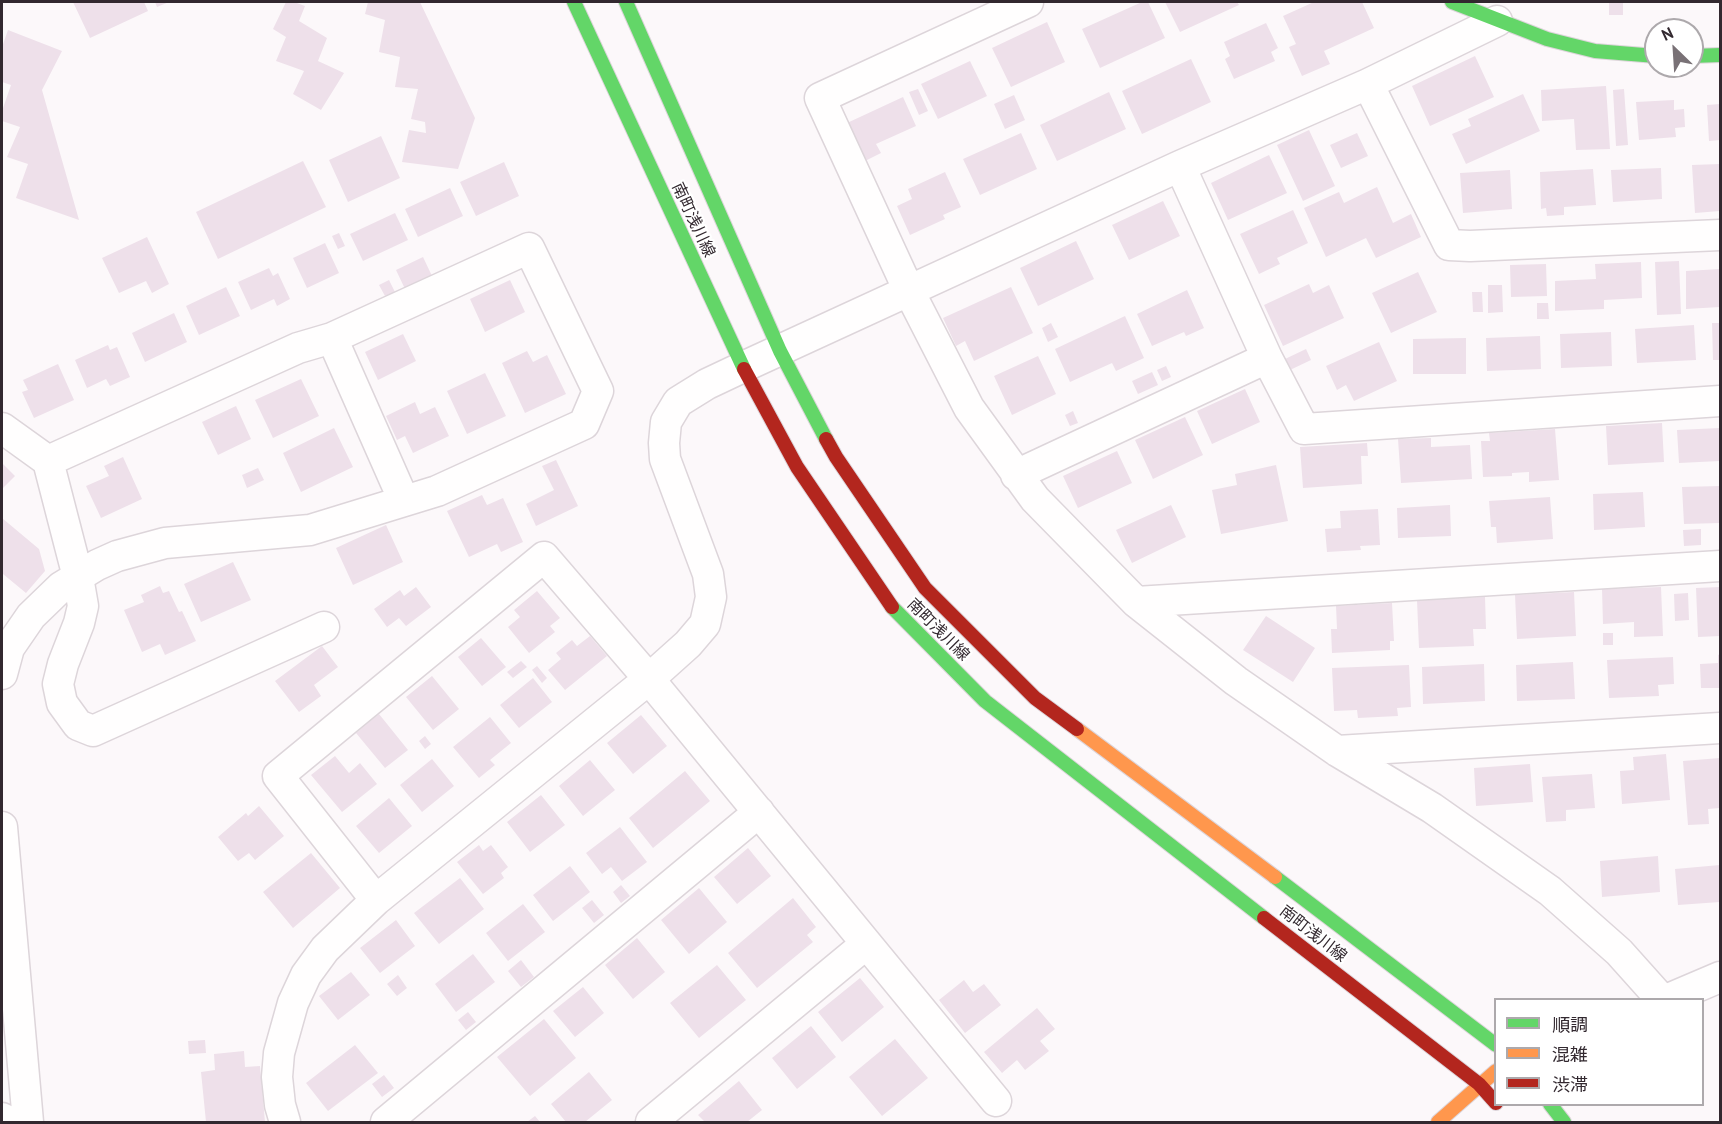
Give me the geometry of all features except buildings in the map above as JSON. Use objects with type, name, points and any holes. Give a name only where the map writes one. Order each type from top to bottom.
[{"type":"street","name":"南町浅川線","points":[[574,2],[743,367],[798,467],[890,605],[985,701],[1479,1084],[1494,1101]]},
{"type":"street","name":"南町浅川線","points":[[626,2],[780,351],[836,457],[926,588],[1035,698],[1494,1043]]},
{"type":"street","points":[[1028,2],[820,98],[909,291],[969,408],[1035,499],[1136,602],[1236,681],[1337,751],[1432,808],[1550,891],[1619,952],[1663,998]]},
{"type":"street","points":[[1452,2],[1547,39],[1595,51],[1644,55]]},
{"type":"street","points":[[285,1122],[280,1105],[277,1077],[279,1053],[293,1003],[306,975],[325,949],[376,900],[649,679],[688,644],[705,624],[711,597],[708,574],[665,459],[666,422],[678,402],[707,384],[743,367],[1180,166],[1368,84],[1497,21]]},
{"type":"street","points":[[1704,56],[1720,55]]},
{"type":"street","points":[[1368,84],[1449,245],[1720,235]]},
{"type":"street","points":[[1180,166],[1267,358],[1304,429],[1720,401]]},
{"type":"street","points":[[2,674],[9,648],[31,616],[47,598],[78,577],[117,556],[165,543],[310,530],[436,491],[584,424],[598,391],[529,248],[332,338],[298,348],[48,460]]},
{"type":"street","points":[[332,338],[404,501]]},
{"type":"street","points":[[1016,475],[1267,358]]},
{"type":"street","points":[[2,428],[48,460],[78,577],[82,615],[60,672],[58,684],[62,703],[78,725],[93,731],[324,627]]},
{"type":"street","points":[[376,900],[278,776],[544,557],[649,679],[996,1101]]},
{"type":"street","points":[[1136,602],[1720,566]]},
{"type":"street","points":[[1337,751],[1720,728]]},
{"type":"street","points":[[386,1122],[759,812]]},
{"type":"street","points":[[2,827],[28,1122]]},
{"type":"street","points":[[651,1122],[866,944]]},
{"type":"street","points":[[1667,998],[1720,977]]},
{"type":"street","points":[[1438,1122],[1494,1073]]},
{"type":"street","points":[[1552,1106],[1564,1122]]},
{"type":"street","points":[[2,1118],[8,1122]]},
{"type":"traffic: fast","points":[[574,2],[744,369]]},
{"type":"traffic: fast","points":[[626,2],[780,351],[826,439]]},
{"type":"traffic: fast","points":[[1452,2],[1547,39],[1595,51],[1644,55]]},
{"type":"traffic: fast","points":[[1704,56],[1720,55]]},
{"type":"traffic: fast","points":[[892,607],[985,701],[1264,918]]},
{"type":"traffic: fast","points":[[1275,877],[1494,1043]]},
{"type":"traffic: fast","points":[[1552,1106],[1564,1122]]},
{"type":"traffic: slow","points":[[1077,729],[1275,877]]},
{"type":"traffic: slow","points":[[1438,1122],[1494,1073]]},
{"type":"traffic: jam","points":[[744,369],[797,467],[892,607]]},
{"type":"traffic: jam","points":[[826,439],[925,588],[1035,698],[1077,729]]},
{"type":"traffic: jam","points":[[1264,918],[1479,1084],[1494,1101]]}]
